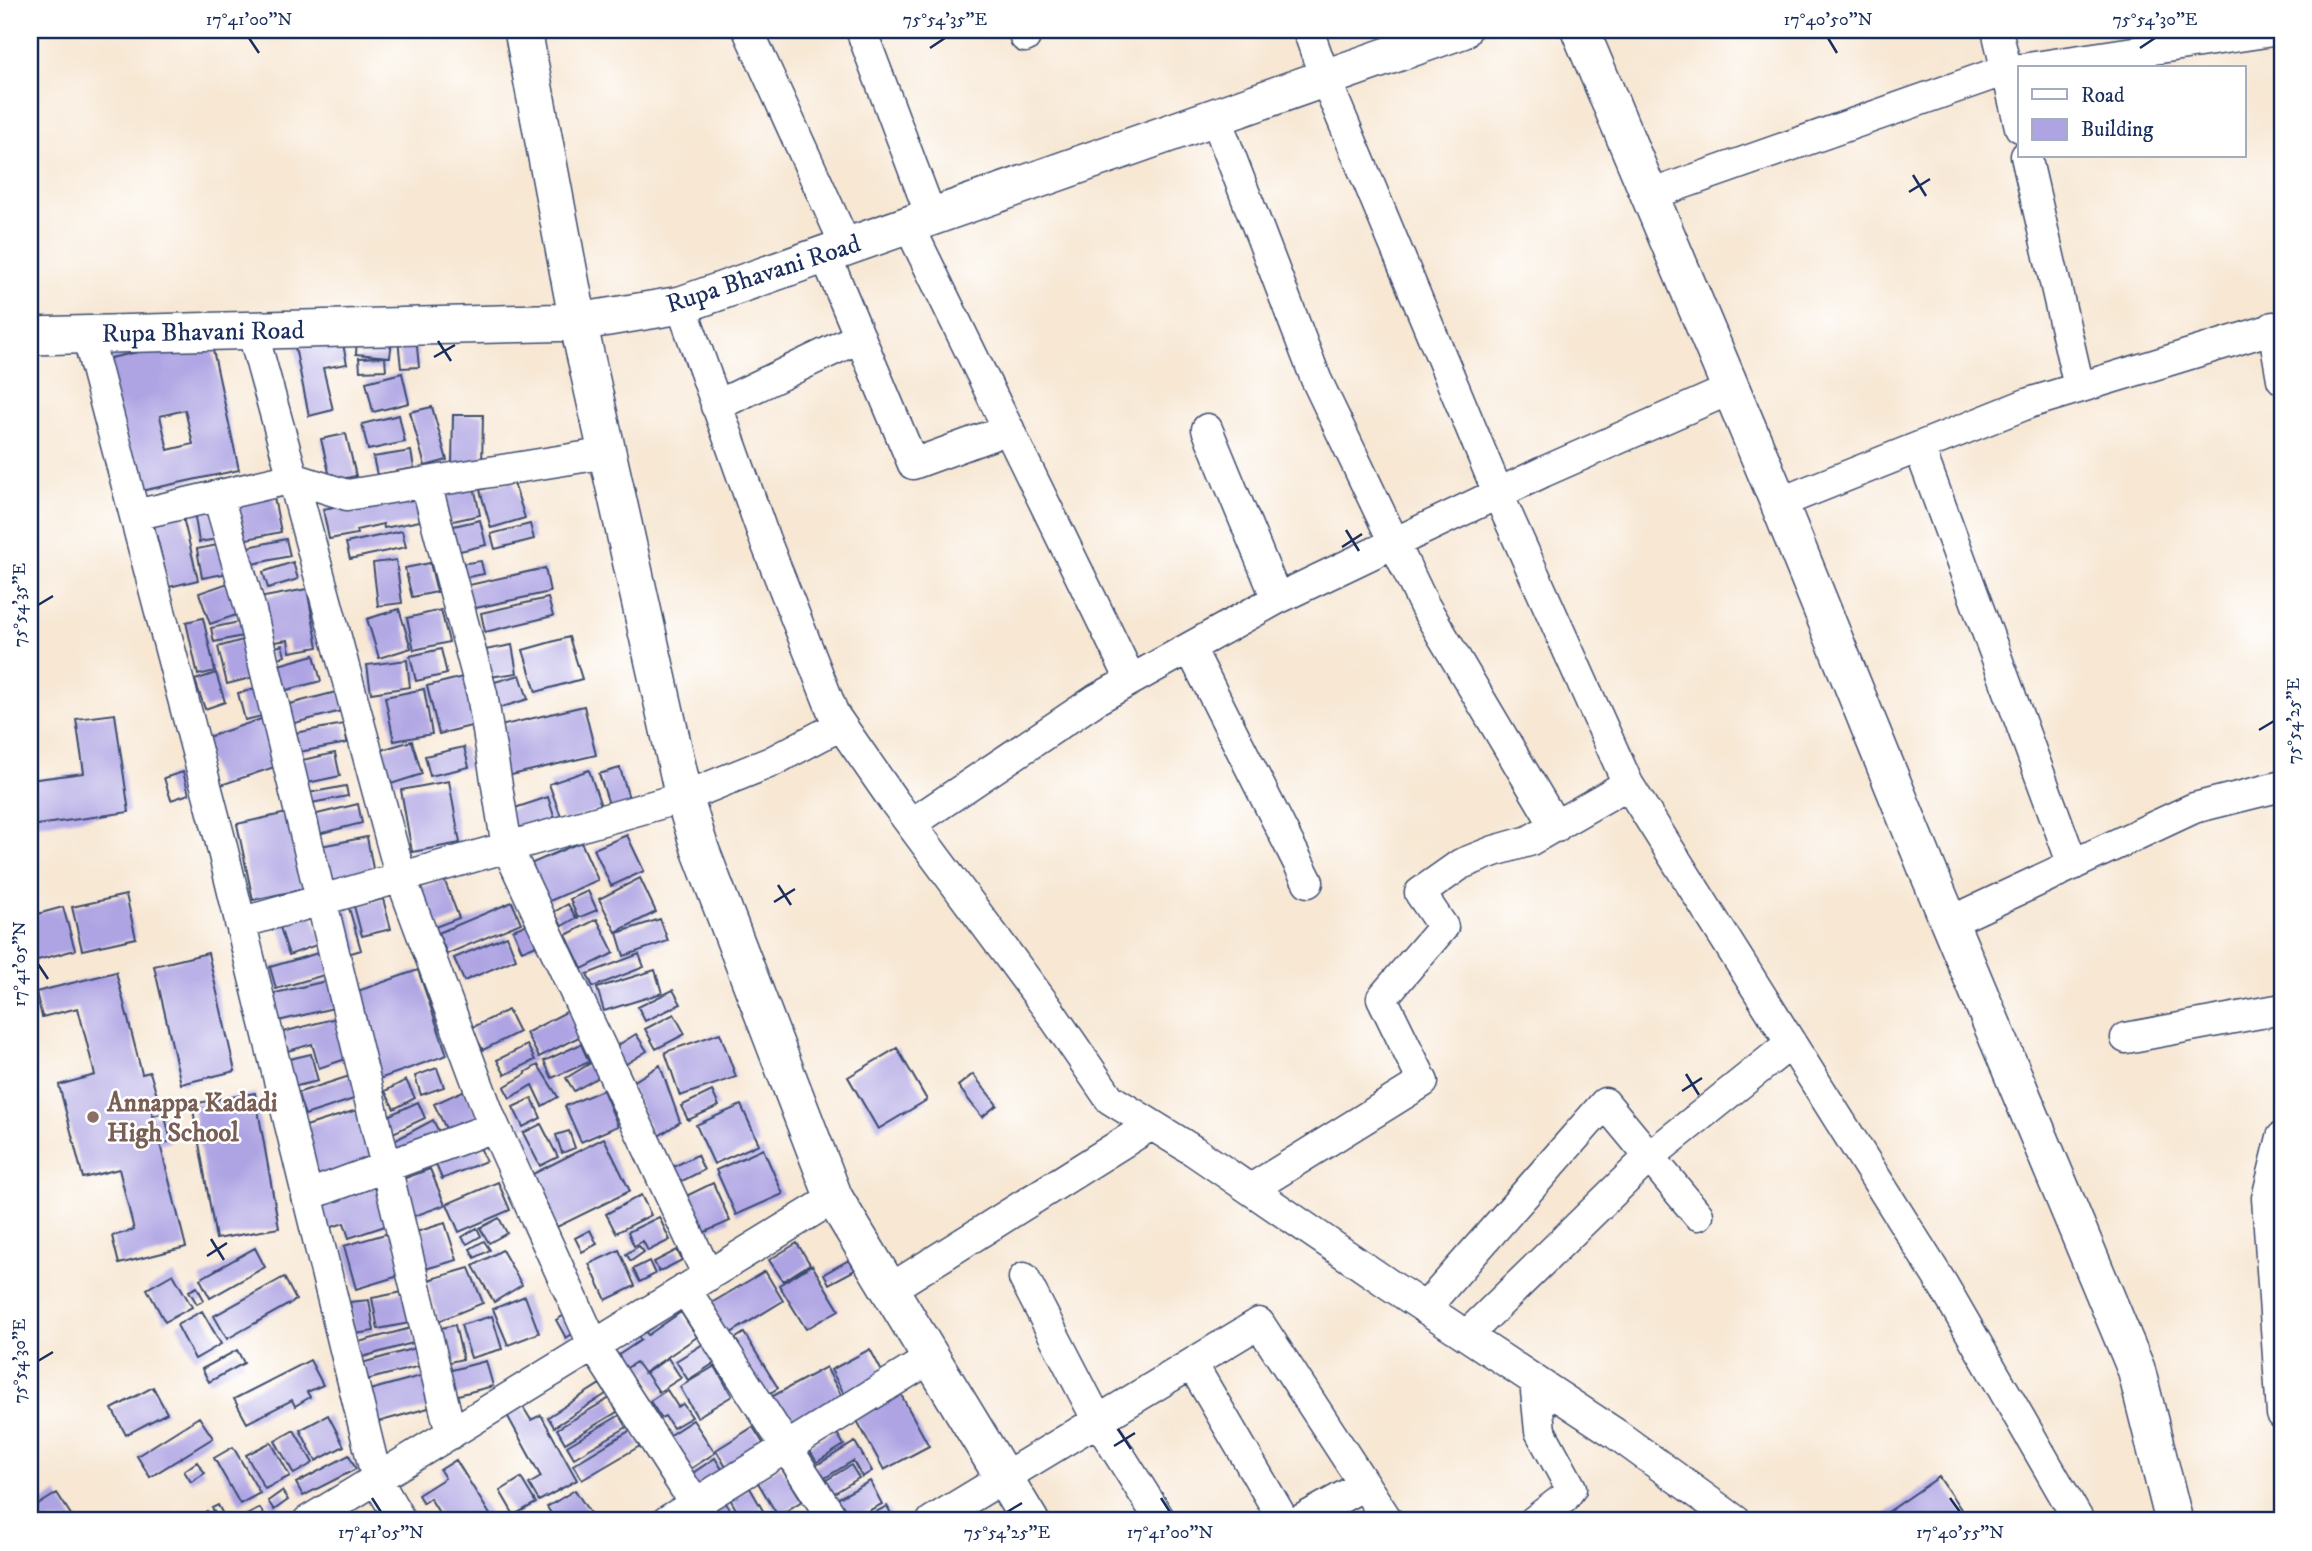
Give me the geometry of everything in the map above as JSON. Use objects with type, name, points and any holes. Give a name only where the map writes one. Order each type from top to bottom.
[{"type":"street","points":[[523,30],[578,322],[684,797],[700,849],[834,1198],[1030,1521]]},
{"type":"street","points":[[748,30],[836,250],[860,337],[914,464],[1009,429]]},
{"type":"street","points":[[861,30],[919,220],[1009,429],[1131,680]]},
{"type":"street","points":[[1308,30],[1325,78],[1498,493],[1628,784],[1943,1285],[2079,1521]]},
{"type":"street","name":"Rupa Bhavani Road","points":[[30,336],[578,322],[681,305],[1462,30]]},
{"type":"street","points":[[1580,30],[1779,503],[2136,1368],[2174,1521]]},
{"type":"street","points":[[1650,195],[1997,73],[2018,70],[1997,30]]},
{"type":"street","points":[[2044,66],[2279,30]]},
{"type":"street","points":[[1214,116],[1316,379],[1424,605],[1556,827]]},
{"type":"street","points":[[2026,158],[2079,387]]},
{"type":"street","points":[[681,305],[765,540],[834,715],[1051,1013],[1110,1100],[1251,1189],[1616,1434],[1733,1521]]},
{"type":"street","points":[[1779,503],[2029,403],[2277,327],[2282,379]]},
{"type":"street","points":[[252,330],[401,878],[494,1127],[594,1346],[700,1513]]},
{"type":"street","points":[[87,334],[220,839],[377,1480],[401,1521]]},
{"type":"street","points":[[716,406],[860,337]]},
{"type":"street","points":[[911,824],[1097,699],[1277,599],[1498,493],[1731,389]]},
{"type":"street","points":[[1207,429],[1277,599]]},
{"type":"street","points":[[1919,447],[2073,864]]},
{"type":"street","points":[[135,516],[293,478],[347,495],[608,453]]},
{"type":"street","points":[[426,483],[482,694],[507,847],[697,1283],[786,1447],[834,1521]]},
{"type":"street","points":[[218,496],[251,611],[451,1434]]},
{"type":"street","points":[[1190,648],[1308,881]]},
{"type":"street","points":[[240,923],[684,797],[771,762],[841,725]]},
{"type":"street","points":[[1251,1189],[1423,1082],[1382,998],[1443,927],[1420,893],[1461,864],[1529,841],[1628,784]]},
{"type":"street","points":[[1950,922],[2194,808],[2282,786]]},
{"type":"street","points":[[2126,1038],[2282,1009]]},
{"type":"street","points":[[1467,1335],[1649,1157],[1791,1043]]},
{"type":"street","points":[[1425,1308],[1605,1103],[1698,1215]]},
{"type":"street","points":[[890,1289],[1152,1125]]},
{"type":"street","points":[[306,1196],[494,1127]]},
{"type":"street","points":[[2282,1137],[2278,1168],[2267,1198],[2282,1415]]},
{"type":"street","points":[[307,1521],[834,1198]]},
{"type":"street","points":[[1024,1278],[1098,1421],[1161,1521]]},
{"type":"street","points":[[932,1521],[1259,1323],[1388,1521]]},
{"type":"street","points":[[667,1521],[700,1513],[786,1447],[931,1357]]},
{"type":"street","points":[[1192,1364],[1284,1521]]},
{"type":"street","points":[[1534,1521],[1564,1498],[1571,1488],[1540,1431],[1535,1381]]},
{"type":"street","points":[[1299,1521],[1364,1485]]},
{"type":"building","points":[[210,336],[239,470],[136,492],[106,359]],"holes":[[[185,410],[193,444],[168,450],[160,416]]]},
{"type":"building","points":[[357,337],[392,340],[390,357],[356,354]]},
{"type":"building","points":[[416,337],[419,367],[401,368],[398,339]]},
{"type":"building","points":[[342,339],[347,364],[323,368],[333,410],[309,416],[295,347]]},
{"type":"building","points":[[385,357],[386,370],[360,371],[359,358]]},
{"type":"building","points":[[402,373],[409,403],[373,412],[366,382]]},
{"type":"building","points":[[432,407],[447,460],[425,466],[410,412]]},
{"type":"building","points":[[399,415],[405,442],[368,450],[362,424]]},
{"type":"building","points":[[453,415],[483,415],[482,466],[452,465]]},
{"type":"building","points":[[346,434],[356,476],[331,481],[321,439]]},
{"type":"building","points":[[411,451],[414,468],[377,475],[373,457]]},
{"type":"building","points":[[513,480],[525,518],[491,528],[480,490]]},
{"type":"building","points":[[474,486],[480,515],[444,523],[437,494]]},
{"type":"building","points":[[272,488],[281,532],[232,542],[223,498]]},
{"type":"building","points":[[415,492],[420,521],[384,528],[383,524],[356,530],[357,534],[329,539],[323,509]]},
{"type":"building","points":[[213,508],[218,539],[199,542],[194,511]]},
{"type":"building","points":[[182,513],[198,580],[169,587],[153,521]]},
{"type":"building","points":[[480,520],[486,545],[447,554],[441,529]]},
{"type":"building","points":[[530,524],[534,539],[495,549],[491,534]]},
{"type":"building","points":[[402,531],[406,547],[350,559],[346,543]]},
{"type":"building","points":[[286,539],[290,556],[243,566],[239,549]]},
{"type":"building","points":[[228,543],[234,572],[202,578],[197,549]]},
{"type":"building","points":[[396,560],[402,603],[378,606],[373,563]]},
{"type":"building","points":[[481,561],[484,574],[462,578],[459,564]]},
{"type":"building","points":[[293,562],[298,579],[268,588],[263,572]]},
{"type":"building","points":[[430,563],[437,592],[412,597],[405,568]]},
{"type":"building","points":[[545,568],[550,592],[471,609],[465,586]]},
{"type":"building","points":[[237,580],[248,611],[210,624],[199,593]]},
{"type":"building","points":[[307,589],[318,647],[290,652],[288,640],[268,643],[259,598]]},
{"type":"building","points":[[548,598],[553,616],[485,632],[481,613]]},
{"type":"building","points":[[399,609],[411,648],[379,658],[367,619]]},
{"type":"building","points":[[441,610],[449,642],[414,650],[407,618]]},
{"type":"building","points":[[203,618],[215,671],[198,675],[186,622]]},
{"type":"building","points":[[248,620],[252,634],[214,642],[211,628]]},
{"type":"building","points":[[253,637],[262,675],[227,684],[218,647]]},
{"type":"building","points":[[569,637],[582,679],[536,692],[523,650]]},
{"type":"building","points":[[282,645],[285,656],[272,660],[270,649]]},
{"type":"building","points":[[512,645],[517,673],[489,677],[485,650]]},
{"type":"building","points":[[441,649],[447,674],[416,681],[410,656]]},
{"type":"building","points":[[314,655],[321,681],[275,693],[268,668]]},
{"type":"building","points":[[407,660],[410,687],[371,693],[367,665]]},
{"type":"building","points":[[216,673],[225,702],[205,709],[195,680]]},
{"type":"building","points":[[471,675],[483,723],[439,734],[427,686]]},
{"type":"building","points":[[520,675],[528,699],[499,708],[491,683]]},
{"type":"building","points":[[256,689],[262,716],[245,720],[238,693]]},
{"type":"building","points":[[424,689],[432,734],[394,741],[385,697]]},
{"type":"building","points":[[340,691],[345,710],[283,726],[278,707]]},
{"type":"building","points":[[584,706],[596,755],[503,777],[492,728]]},
{"type":"building","points":[[115,714],[129,812],[30,826],[30,780],[84,773],[76,719]]},
{"type":"building","points":[[267,717],[283,764],[218,786],[202,739]]},
{"type":"building","points":[[344,724],[347,743],[299,752],[295,733]]},
{"type":"building","points":[[412,741],[422,774],[391,784],[381,750]]},
{"type":"building","points":[[464,747],[469,767],[430,776],[425,756]]},
{"type":"building","points":[[335,753],[340,776],[298,785],[293,762]]},
{"type":"building","points":[[620,768],[631,805],[611,810],[599,774]]},
{"type":"building","points":[[589,770],[602,809],[563,822],[549,784]]},
{"type":"building","points":[[183,772],[189,794],[171,800],[164,778]]},
{"type":"building","points":[[449,781],[460,843],[412,852],[401,790]]},
{"type":"building","points":[[346,786],[348,796],[306,804],[303,794]]},
{"type":"building","points":[[548,797],[556,823],[517,835],[509,810]]},
{"type":"building","points":[[358,804],[362,823],[314,835],[309,816]]},
{"type":"building","points":[[296,811],[313,887],[253,900],[237,824]]},
{"type":"building","points":[[627,835],[644,871],[611,886],[594,849]]},
{"type":"building","points":[[367,837],[374,874],[328,883],[321,846]]},
{"type":"building","points":[[581,842],[598,880],[545,903],[528,865]]},
{"type":"building","points":[[640,878],[656,912],[616,932],[599,899]]},
{"type":"building","points":[[444,879],[459,918],[430,929],[415,890]]},
{"type":"building","points":[[588,891],[597,910],[578,918],[570,899]]},
{"type":"building","points":[[126,895],[136,938],[82,950],[72,907]]},
{"type":"building","points":[[383,899],[391,929],[362,936],[354,906]]},
{"type":"building","points":[[347,901],[361,950],[338,957],[324,908]]},
{"type":"building","points":[[512,902],[521,923],[447,954],[438,933]]},
{"type":"building","points":[[568,904],[576,918],[562,926],[554,912]]},
{"type":"building","points":[[63,907],[75,950],[30,962],[30,916]]},
{"type":"building","points":[[312,912],[322,943],[289,955],[279,924]]},
{"type":"building","points":[[597,919],[614,953],[582,969],[566,935]]},
{"type":"building","points":[[660,919],[668,941],[624,956],[617,933]]},
{"type":"building","points":[[530,923],[539,944],[522,951],[513,930]]},
{"type":"building","points":[[507,936],[516,959],[464,981],[454,958]]},
{"type":"building","points":[[325,951],[331,973],[276,989],[270,967]]},
{"type":"building","points":[[208,953],[235,1071],[181,1084],[154,966]]},
{"type":"building","points":[[639,954],[644,967],[593,987],[587,974]]},
{"type":"building","points":[[418,970],[447,1055],[379,1079],[349,994]]},
{"type":"building","points":[[655,970],[662,993],[604,1011],[597,988]]},
{"type":"building","points":[[116,972],[142,1074],[150,1072],[157,1096],[148,1098],[153,1116],[164,1113],[171,1141],[160,1144],[186,1247],[119,1264],[112,1236],[134,1230],[119,1169],[83,1178],[59,1085],[95,1075],[78,1008],[42,1017],[36,992]]},
{"type":"building","points":[[331,980],[338,1007],[278,1021],[271,994]]},
{"type":"building","points":[[673,990],[681,1004],[645,1021],[638,1007]]},
{"type":"building","points":[[508,1010],[519,1032],[483,1050],[471,1028]]},
{"type":"building","points":[[568,1011],[581,1036],[539,1057],[526,1033]]},
{"type":"building","points":[[674,1014],[685,1034],[656,1049],[645,1029]]},
{"type":"building","points":[[344,1016],[352,1057],[319,1068],[312,1044],[288,1051],[283,1032]]},
{"type":"building","points":[[720,1033],[736,1077],[680,1096],[665,1052]]},
{"type":"building","points":[[636,1034],[647,1051],[618,1069],[607,1052]]},
{"type":"building","points":[[581,1044],[589,1062],[552,1078],[544,1061]]},
{"type":"building","points":[[527,1045],[535,1060],[505,1075],[497,1060]]},
{"type":"building","points":[[897,1048],[927,1100],[878,1129],[848,1077]]},
{"type":"building","points":[[311,1054],[318,1081],[288,1088],[281,1061]]},
{"type":"building","points":[[596,1060],[604,1074],[574,1091],[566,1078]]},
{"type":"building","points":[[538,1065],[558,1097],[542,1106],[532,1085],[510,1098],[504,1087]]},
{"type":"building","points":[[660,1065],[680,1122],[654,1139],[630,1084]]},
{"type":"building","points":[[437,1068],[444,1087],[421,1095],[415,1076]]},
{"type":"building","points":[[359,1073],[366,1095],[305,1115],[297,1093]]},
{"type":"building","points":[[973,1074],[997,1105],[982,1117],[958,1086]]},
{"type":"building","points":[[406,1080],[415,1098],[394,1109],[385,1091]]},
{"type":"building","points":[[465,1090],[479,1119],[448,1133],[434,1104]]},
{"type":"building","points":[[603,1090],[618,1126],[581,1142],[565,1106]]},
{"type":"building","points":[[712,1091],[719,1106],[688,1120],[681,1106]]},
{"type":"building","points":[[255,1093],[279,1228],[216,1239],[192,1104]]},
{"type":"building","points":[[532,1098],[541,1118],[523,1127],[513,1107]]},
{"type":"building","points":[[418,1102],[425,1118],[389,1135],[381,1119]]},
{"type":"building","points":[[741,1105],[759,1144],[714,1164],[696,1125]]},
{"type":"building","points":[[363,1108],[381,1161],[320,1181],[303,1127]]},
{"type":"building","points":[[433,1120],[440,1134],[399,1157],[392,1142]]},
{"type":"building","points":[[541,1124],[558,1157],[540,1166],[523,1133]]},
{"type":"building","points":[[569,1131],[575,1148],[562,1153],[556,1135]]},
{"type":"building","points":[[604,1138],[630,1191],[557,1227],[531,1175]]},
{"type":"building","points":[[478,1143],[486,1161],[442,1179],[434,1160]]},
{"type":"building","points":[[763,1149],[783,1194],[736,1215],[716,1170]]},
{"type":"building","points":[[697,1155],[704,1170],[670,1187],[663,1172]]},
{"type":"building","points":[[430,1169],[445,1205],[406,1219],[392,1183]]},
{"type":"building","points":[[380,1180],[394,1223],[349,1238],[344,1223],[326,1229],[317,1200]]},
{"type":"building","points":[[498,1182],[510,1210],[459,1232],[447,1204]]},
{"type":"building","points":[[713,1183],[730,1221],[696,1236],[680,1199]]},
{"type":"building","points":[[641,1195],[651,1215],[616,1233],[606,1214]]},
{"type":"building","points":[[659,1217],[670,1240],[648,1251],[643,1241],[634,1246],[628,1232]]},
{"type":"building","points":[[499,1218],[507,1233],[489,1243],[480,1228]]},
{"type":"building","points":[[445,1223],[457,1260],[425,1269],[413,1233]]},
{"type":"building","points":[[477,1228],[481,1236],[467,1244],[462,1237]]},
{"type":"building","points":[[590,1230],[597,1244],[582,1252],[575,1238]]},
{"type":"building","points":[[392,1232],[405,1274],[356,1289],[344,1246]]},
{"type":"building","points":[[484,1241],[490,1250],[475,1258],[470,1249]]},
{"type":"building","points":[[797,1243],[810,1264],[783,1281],[769,1260]]},
{"type":"building","points":[[639,1246],[644,1252],[631,1261],[626,1254]]},
{"type":"building","points":[[255,1248],[265,1267],[210,1298],[200,1279]]},
{"type":"building","points":[[502,1250],[522,1285],[494,1302],[473,1266]]},
{"type":"building","points":[[619,1250],[635,1286],[606,1300],[589,1264]]},
{"type":"building","points":[[677,1250],[682,1260],[659,1272],[654,1262]]},
{"type":"building","points":[[849,1260],[855,1270],[829,1284],[824,1274]]},
{"type":"building","points":[[649,1261],[655,1274],[640,1282],[633,1269]]},
{"type":"building","points":[[812,1265],[839,1310],[806,1329],[779,1285]]},
{"type":"building","points":[[469,1268],[483,1303],[439,1321],[428,1280]]},
{"type":"building","points":[[765,1271],[783,1301],[721,1339],[703,1308]]},
{"type":"building","points":[[173,1274],[192,1307],[165,1322],[147,1289]]},
{"type":"building","points":[[284,1277],[296,1300],[227,1339],[214,1316]]},
{"type":"building","points":[[197,1287],[204,1300],[197,1304],[189,1291]]},
{"type":"building","points":[[413,1290],[420,1321],[378,1329],[372,1298]]},
{"type":"building","points":[[525,1296],[539,1333],[508,1345],[493,1309]]},
{"type":"building","points":[[369,1300],[374,1331],[355,1334],[350,1302]]},
{"type":"building","points":[[202,1311],[221,1344],[195,1359],[177,1325]]},
{"type":"building","points":[[570,1312],[580,1329],[566,1338],[556,1320]]},
{"type":"building","points":[[681,1312],[697,1337],[644,1373],[636,1362],[619,1373],[611,1360],[641,1340],[634,1331],[641,1326],[648,1335]]},
{"type":"building","points":[[492,1316],[502,1349],[471,1358],[461,1325]]},
{"type":"building","points":[[455,1325],[463,1359],[445,1363],[437,1329]]},
{"type":"building","points":[[411,1328],[416,1342],[359,1358],[355,1343]]},
{"type":"building","points":[[744,1333],[778,1388],[759,1400],[725,1345]]},
{"type":"building","points":[[708,1341],[719,1360],[688,1380],[676,1361]]},
{"type":"building","points":[[419,1347],[424,1365],[366,1380],[362,1363]]},
{"type":"building","points":[[870,1349],[887,1381],[848,1401],[831,1370]]},
{"type":"building","points":[[237,1350],[244,1363],[209,1382],[202,1369]]},
{"type":"building","points":[[668,1358],[681,1378],[659,1392],[646,1373]]},
{"type":"building","points":[[310,1360],[323,1385],[307,1392],[310,1397],[295,1406],[292,1400],[247,1423],[234,1399]]},
{"type":"building","points":[[486,1361],[493,1386],[454,1396],[448,1371]]},
{"type":"building","points":[[715,1366],[732,1396],[697,1417],[680,1387]]},
{"type":"building","points":[[826,1367],[846,1404],[785,1438],[764,1401]]},
{"type":"building","points":[[435,1372],[443,1404],[374,1423],[366,1391]]},
{"type":"building","points":[[600,1384],[606,1394],[554,1427],[548,1417]]},
{"type":"building","points":[[153,1387],[167,1413],[126,1435],[112,1409]]},
{"type":"building","points":[[667,1390],[678,1407],[683,1404],[692,1417],[673,1428],[665,1416],[661,1418],[650,1401]]},
{"type":"building","points":[[900,1393],[929,1446],[884,1470],[855,1417]]},
{"type":"building","points":[[610,1398],[617,1412],[565,1443],[557,1429]]},
{"type":"building","points":[[523,1407],[531,1420],[541,1415],[577,1480],[539,1501],[529,1484],[541,1477],[507,1415]]},
{"type":"building","points":[[328,1415],[344,1446],[316,1461],[300,1430]]},
{"type":"building","points":[[620,1415],[627,1427],[574,1458],[567,1446]]},
{"type":"building","points":[[199,1417],[213,1438],[150,1477],[137,1456]]},
{"type":"building","points":[[693,1420],[715,1453],[681,1475],[659,1442]]},
{"type":"building","points":[[753,1427],[768,1451],[730,1474],[716,1450]]},
{"type":"building","points":[[294,1430],[313,1463],[294,1474],[275,1441]]},
{"type":"building","points":[[631,1430],[640,1446],[582,1480],[573,1465]]},
{"type":"building","points":[[835,1430],[844,1445],[817,1462],[807,1447]]},
{"type":"building","points":[[271,1442],[290,1476],[265,1489],[246,1455]]},
{"type":"building","points":[[855,1442],[872,1471],[862,1477],[853,1461],[818,1482],[810,1469]]},
{"type":"building","points":[[233,1447],[260,1493],[240,1504],[214,1458]]},
{"type":"building","points":[[349,1455],[356,1469],[303,1496],[296,1483]]},
{"type":"building","points":[[715,1458],[728,1479],[697,1499],[684,1479]]},
{"type":"building","points":[[456,1460],[494,1521],[433,1521],[441,1516],[430,1498],[423,1503],[418,1495],[445,1478],[440,1470]]},
{"type":"building","points":[[197,1462],[205,1473],[191,1482],[184,1471]]},
{"type":"building","points":[[851,1465],[859,1478],[823,1500],[815,1487]]},
{"type":"building","points":[[780,1466],[802,1501],[778,1516],[757,1481]]},
{"type":"building","points":[[1939,1477],[1969,1521],[1875,1521]]},
{"type":"building","points":[[521,1478],[536,1503],[514,1515],[500,1491]]},
{"type":"building","points":[[870,1481],[882,1504],[844,1521],[833,1501]]},
{"type":"building","points":[[750,1488],[769,1521],[743,1521],[730,1499]]},
{"type":"building","points":[[575,1490],[595,1521],[556,1521],[547,1507]]},
{"type":"building","points":[[282,1491],[288,1500],[274,1510],[268,1501]]},
{"type":"building","points":[[57,1493],[75,1521],[30,1521],[30,1510]]},
{"type":"building","points":[[724,1500],[737,1521],[714,1521],[708,1511]]},
{"type":"building","points":[[218,1505],[226,1520],[224,1521],[219,1521],[212,1508]]},
{"type":"building","points":[[887,1506],[895,1521],[858,1521]]},
{"type":"building","points":[[260,1508],[266,1518],[260,1521],[243,1521],[241,1518]]},
{"type":"building","points":[[207,1511],[214,1521],[199,1521],[197,1518]]},
{"type":"place","name":"Annappa Kadadi High School","points":[[93,1117]]}]
